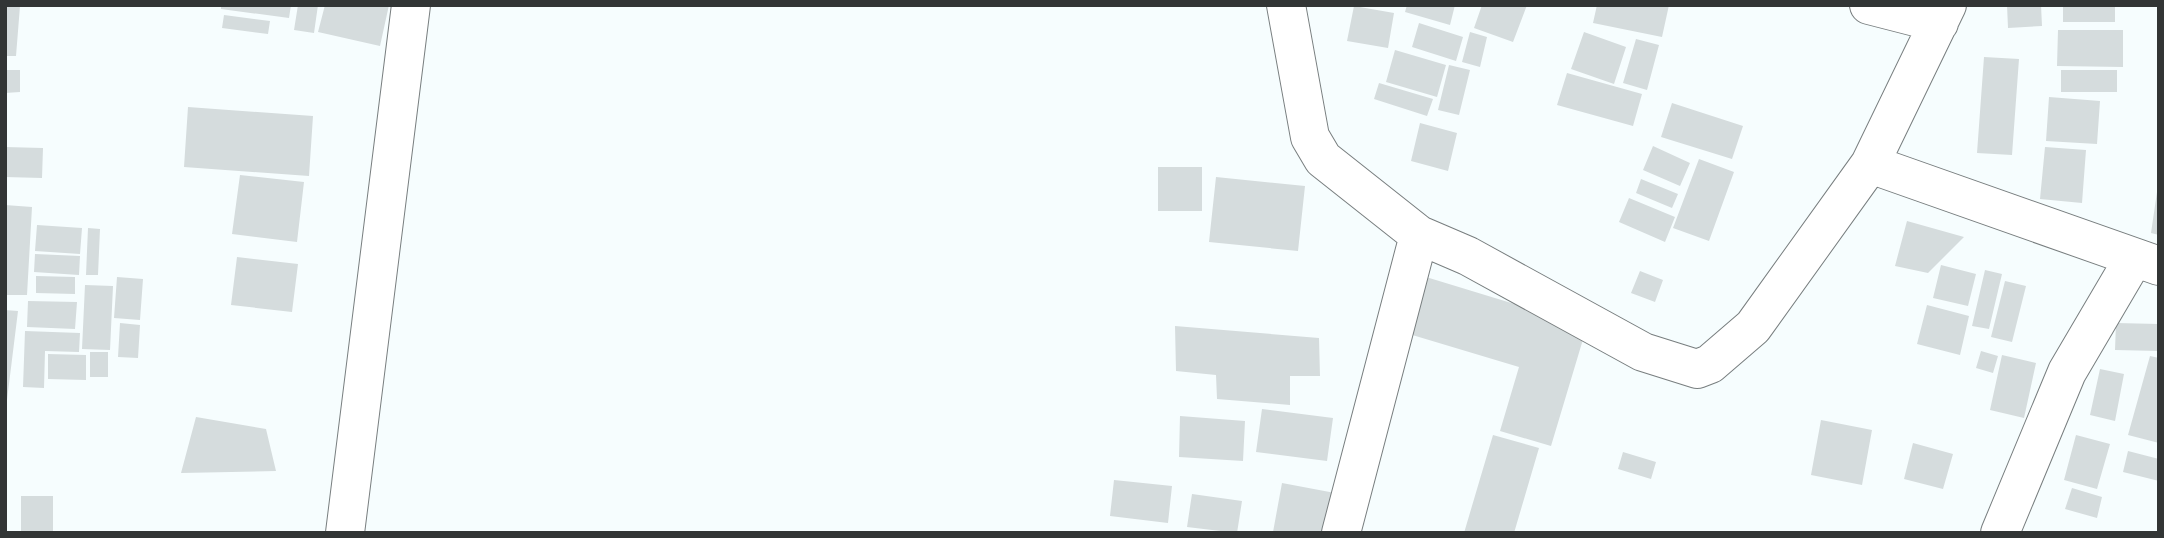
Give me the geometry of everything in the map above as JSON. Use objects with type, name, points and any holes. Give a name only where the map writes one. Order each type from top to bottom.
[{"type":"street","points":[[345,533],[411,5]]},
{"type":"street","points":[[1286,5],[1310,136],[1323,159],[1419,234],[1468,256],[1643,352],[1698,369],[1710,365],[1753,327],[1870,164],[1943,14],[1869,5]]},
{"type":"street","points":[[1870,164],[2146,262],[2067,372],[2000,533]]},
{"type":"street","points":[[1341,533],[1419,234]]},
{"type":"building","points":[[5,5],[20,6],[16,56],[5,56]]},
{"type":"building","points":[[221,5],[291,5],[289,18],[221,9]]},
{"type":"building","points":[[298,5],[318,5],[314,33],[294,30]]},
{"type":"building","points":[[325,5],[389,5],[380,46],[318,32]]},
{"type":"building","points":[[1407,5],[1455,5],[1450,25],[1405,12]]},
{"type":"building","points":[[1482,5],[1527,5],[1513,42],[1474,28]]},
{"type":"building","points":[[1597,5],[1669,5],[1662,37],[1593,23]]},
{"type":"building","points":[[2007,5],[2041,5],[2042,26],[2008,28]]},
{"type":"building","points":[[2063,5],[2115,5],[2115,22],[2063,22]]},
{"type":"building","points":[[1354,6],[1394,13],[1388,48],[1347,41]]},
{"type":"building","points":[[224,15],[270,21],[268,34],[222,28]]},
{"type":"building","points":[[1419,23],[1463,37],[1456,61],[1412,47]]},
{"type":"building","points":[[2058,30],[2123,30],[2123,67],[2057,66]]},
{"type":"building","points":[[1470,32],[1487,37],[1480,67],[1462,62]]},
{"type":"building","points":[[1584,32],[1626,47],[1614,84],[1571,69]]},
{"type":"building","points":[[1636,39],[1659,45],[1647,90],[1623,83]]},
{"type":"building","points":[[1395,50],[1446,65],[1437,97],[1386,82]]},
{"type":"building","points":[[1984,57],[2019,59],[2012,155],[1977,153]]},
{"type":"building","points":[[1449,65],[1470,70],[1459,115],[1438,110]]},
{"type":"building","points":[[5,70],[20,70],[20,92],[5,93]]},
{"type":"building","points":[[2061,70],[2117,70],[2117,92],[2061,92]]},
{"type":"building","points":[[1567,73],[1642,94],[1633,126],[1557,105]]},
{"type":"building","points":[[1379,83],[1433,99],[1427,116],[1374,99]]},
{"type":"building","points":[[2049,97],[2100,101],[2097,144],[2046,141]]},
{"type":"building","points":[[1672,103],[1743,126],[1732,159],[1661,137]]},
{"type":"building","points":[[188,107],[313,116],[309,176],[184,167]]},
{"type":"building","points":[[1420,123],[1457,133],[1448,171],[1411,161]]},
{"type":"building","points":[[1653,146],[1690,163],[1680,186],[1643,170]]},
{"type":"building","points":[[5,147],[43,148],[42,178],[5,177]]},
{"type":"building","points":[[2045,147],[2086,150],[2082,203],[2040,199]]},
{"type":"building","points":[[1699,159],[1734,172],[1709,241],[1673,228]]},
{"type":"building","points":[[1158,167],[1202,167],[1202,211],[1158,211]]},
{"type":"building","points":[[240,175],[304,182],[297,242],[232,234]]},
{"type":"building","points":[[1216,177],[1305,186],[1298,251],[1209,242]]},
{"type":"building","points":[[1641,179],[1678,194],[1672,208],[1636,193]]},
{"type":"building","points":[[2157,192],[2159,193],[2159,235],[2151,233]]},
{"type":"building","points":[[1629,198],[1675,217],[1665,242],[1619,222]]},
{"type":"building","points":[[5,205],[32,207],[27,295],[5,295]]},
{"type":"building","points":[[1907,221],[1964,237],[1928,273],[1895,266]]},
{"type":"building","points":[[37,225],[82,228],[80,254],[35,251]]},
{"type":"building","points":[[88,228],[100,229],[98,275],[86,275]]},
{"type":"building","points":[[35,254],[80,256],[79,275],[34,272]]},
{"type":"building","points":[[237,257],[298,264],[292,312],[231,305]]},
{"type":"building","points":[[1941,265],[1976,274],[1968,306],[1933,298]]},
{"type":"building","points":[[1985,270],[2002,274],[1989,329],[1972,326]]},
{"type":"building","points":[[1640,271],[1663,280],[1655,302],[1631,293]]},
{"type":"building","points":[[36,276],[75,277],[75,294],[36,293]]},
{"type":"building","points":[[117,277],[143,279],[140,320],[114,318]]},
{"type":"building","points":[[1426,277],[1587,326],[1551,446],[1500,431],[1519,367],[1409,334]]},
{"type":"building","points":[[2005,281],[2026,286],[2012,342],[1991,337]]},
{"type":"building","points":[[85,285],[113,286],[110,350],[82,349]]},
{"type":"building","points":[[28,301],[77,302],[75,329],[27,327]]},
{"type":"building","points":[[1927,305],[1969,316],[1960,355],[1917,344]]},
{"type":"building","points":[[5,310],[18,311],[7,400],[5,400]]},
{"type":"building","points":[[120,323],[140,325],[138,358],[118,357]]},
{"type":"building","points":[[2116,323],[2159,324],[2159,351],[2115,350]]},
{"type":"building","points":[[1175,326],[1319,338],[1320,376],[1290,376],[1290,405],[1217,399],[1216,375],[1176,371]]},
{"type":"building","points":[[25,331],[80,333],[79,352],[45,351],[44,388],[23,387]]},
{"type":"building","points":[[1981,351],[1998,356],[1993,373],[1976,368]]},
{"type":"building","points":[[90,352],[108,352],[108,377],[90,377]]},
{"type":"building","points":[[48,354],[86,355],[86,380],[48,379]]},
{"type":"building","points":[[2002,355],[2036,363],[2024,418],[1990,410]]},
{"type":"building","points":[[2150,356],[2159,358],[2159,443],[2128,435]]},
{"type":"building","points":[[2100,369],[2124,374],[2115,421],[2090,415]]},
{"type":"building","points":[[1262,409],[1333,418],[1327,461],[1256,452]]},
{"type":"building","points":[[1180,416],[1245,421],[1243,461],[1179,457]]},
{"type":"building","points":[[196,417],[266,429],[276,471],[181,473]]},
{"type":"building","points":[[1821,420],[1872,430],[1862,485],[1811,475]]},
{"type":"building","points":[[1493,435],[1539,448],[1514,533],[1464,533]]},
{"type":"building","points":[[2076,435],[2110,444],[2097,489],[2064,480]]},
{"type":"building","points":[[1913,443],[1953,454],[1943,489],[1904,479]]},
{"type":"building","points":[[2128,451],[2159,459],[2159,481],[2123,472]]},
{"type":"building","points":[[1623,452],[1656,462],[1651,479],[1618,469]]},
{"type":"building","points":[[1114,480],[1172,486],[1168,523],[1110,516]]},
{"type":"building","points":[[1282,483],[1335,493],[1328,533],[1273,532]]},
{"type":"building","points":[[2072,488],[2102,497],[2097,518],[2065,509]]},
{"type":"building","points":[[1192,494],[1242,501],[1237,533],[1187,527]]},
{"type":"building","points":[[21,496],[53,496],[53,533],[21,533]]}]
